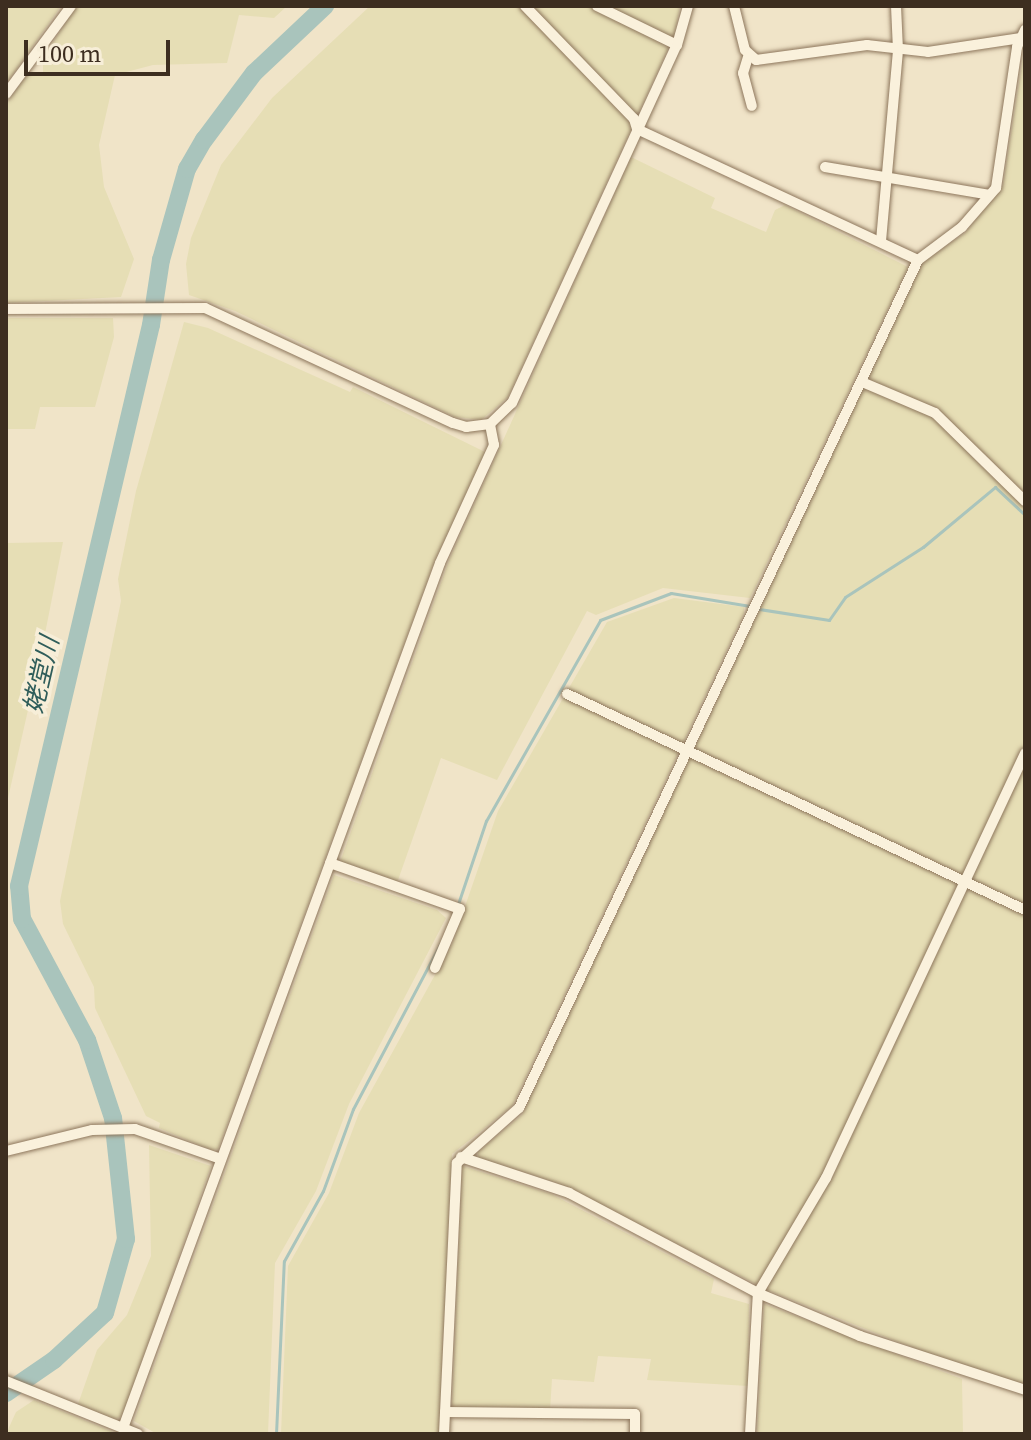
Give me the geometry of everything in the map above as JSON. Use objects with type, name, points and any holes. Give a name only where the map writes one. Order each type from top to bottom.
[{"type":"street","points":[[6,94],[71,6]]},
{"type":"street","points":[[525,6],[634,119],[637,129],[918,260]]},
{"type":"street","points":[[597,6],[677,45]]},
{"type":"street","points":[[6,309],[205,308],[453,423],[479,428],[490,424],[512,403],[677,45],[688,6]]},
{"type":"street","points":[[734,6],[748,57],[743,73],[752,106]]},
{"type":"street","points":[[881,241],[898,50],[896,6]]},
{"type":"street","points":[[444,1434],[455,1176],[461,1157],[519,1108],[918,260],[962,227],[990,195],[1003,168],[1023,34],[981,47],[898,50],[867,45],[790,58],[748,57]]},
{"type":"street","points":[[825,167],[990,195]]},
{"type":"street","points":[[862,382],[935,413],[1025,501]]},
{"type":"street","points":[[123,1428],[440,563],[494,445],[490,424]]},
{"type":"street","points":[[567,694],[1025,910]]},
{"type":"street","points":[[750,1434],[758,1293],[826,1178],[1025,753]]},
{"type":"street","points":[[330,863],[460,909],[435,968]]},
{"type":"street","points":[[6,1153],[98,1130],[135,1129],[221,1159]]},
{"type":"street","points":[[461,1157],[569,1193],[758,1293],[882,1344],[1025,1390]]},
{"type":"street","points":[[6,1381],[138,1434]]},
{"type":"street","points":[[445,1412],[635,1414],[635,1434]]},
{"type":"shaded area","points":[[6,6],[61,6],[6,84]]},
{"type":"shaded area","points":[[76,6],[287,6],[274,18],[239,15],[227,63],[153,65],[115,75],[99,145],[104,187],[134,259],[121,297],[6,303],[6,104],[29,72],[43,72],[43,58]]},
{"type":"shaded area","points":[[370,6],[680,6],[674,36],[508,397],[481,420],[455,417],[235,311],[189,295],[186,264],[191,238],[221,165],[272,98]]},
{"type":"shaded area","points":[[1025,45],[1025,1385],[969,1370],[770,1291],[555,1182],[478,1158],[478,1152],[522,1115],[923,262],[965,233],[1003,185]]},
{"type":"shaded area","points":[[631,157],[715,198],[711,208],[766,232],[775,210],[785,205],[908,267],[750,598],[663,588],[596,615],[587,611],[497,780],[441,758],[397,883],[340,862],[450,558]]},
{"type":"shaded area","points":[[6,318],[113,318],[114,337],[95,407],[40,407],[35,429],[6,429]]},
{"type":"shaded area","points":[[184,322],[208,328],[350,392],[353,387],[485,452],[434,563],[218,1149],[211,1150],[159,1128],[160,1123],[146,1116],[95,1008],[94,987],[63,924],[60,901],[121,601],[118,579],[136,491]]},
{"type":"shaded area","points":[[63,542],[43,644],[6,807],[6,543]]},
{"type":"shaded area","points":[[674,598],[744,607],[744,613],[512,1106],[452,1154],[439,1434],[281,1434],[288,1266],[329,1193],[359,1113],[452,944],[498,811],[607,622]]},
{"type":"shaded area","points":[[334,875],[437,910],[446,918],[349,1104],[316,1191],[275,1263],[268,1434],[157,1434],[134,1421]]},
{"type":"shaded area","points":[[149,1145],[211,1166],[122,1416],[114,1420],[78,1404],[97,1350],[127,1315],[151,1256]]},
{"type":"shaded area","points":[[462,1166],[551,1194],[714,1279],[711,1293],[749,1304],[748,1386],[647,1380],[651,1359],[598,1356],[594,1382],[552,1379],[550,1411],[452,1408]]},
{"type":"shaded area","points":[[764,1304],[962,1379],[963,1434],[757,1434]]},
{"type":"shaded area","points":[[34,1400],[118,1434],[6,1434],[16,1412]]},
{"type":"waterway","name":"姥堂川","points":[[6,1393],[54,1360],[105,1313],[126,1239],[113,1118],[87,1040],[22,919],[19,886],[151,325],[161,260],[187,169],[204,140],[254,73],[325,6]]},
{"type":"waterway","points":[[759,609],[829,620],[845,597],[923,547],[995,487],[1025,515]]},
{"type":"waterway","points":[[458,904],[486,821],[600,620],[671,593],[750,606]]},
{"type":"waterway","points":[[276,1434],[284,1261],[323,1191],[353,1109],[440,944]]}]
